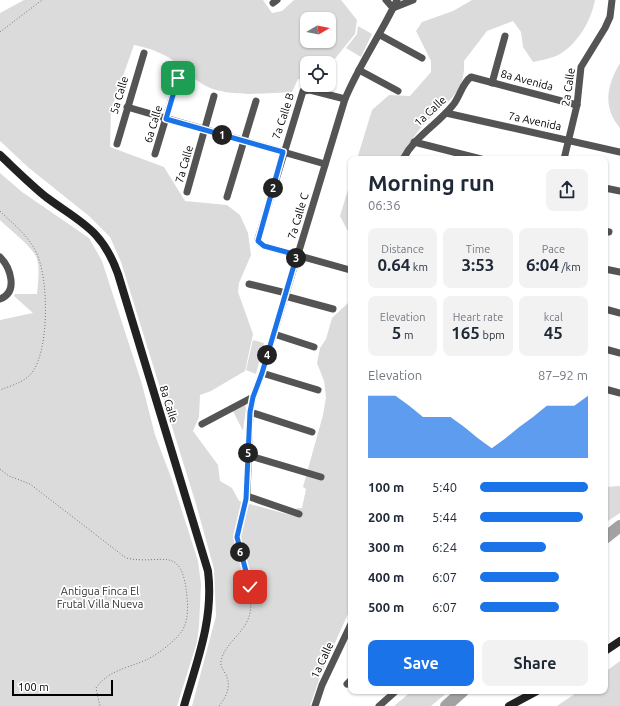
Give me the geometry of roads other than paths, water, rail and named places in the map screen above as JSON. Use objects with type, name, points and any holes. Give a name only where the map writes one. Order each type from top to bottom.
[{"type":"main road","name":"8a Calle","points":[[0,155],[40,192],[79,218],[94,231],[109,252],[118,274],[203,550],[208,572],[210,596],[208,620],[184,706]]},
{"type":"main road","points":[[608,649],[620,641]]},
{"type":"main road","points":[[510,706],[532,694]]},
{"type":"street","points":[[386,0],[393,8],[413,0]]},
{"type":"street","name":"7a Calle C","points":[[299,514],[247,496],[247,455],[250,412],[253,397],[262,373],[345,99],[359,70],[380,35],[397,0]]},
{"type":"street","name":"2a Calle","points":[[565,156],[577,105],[581,67],[605,28],[610,17],[612,0]]},
{"type":"street","points":[[380,35],[422,58]]},
{"type":"street","points":[[492,83],[505,36]]},
{"type":"street","name":"5a Calle","points":[[117,144],[126,107],[144,53]]},
{"type":"street","points":[[359,70],[398,91]]},
{"type":"street","name":"8a Avenida","points":[[471,77],[577,105]]},
{"type":"street","name":"1a Calle","points":[[404,156],[414,142],[446,113],[458,99],[466,82],[471,77]]},
{"type":"street","name":"6a Calle","points":[[155,154],[178,78]]},
{"type":"street","name":"7a Calle B","points":[[297,255],[264,246],[259,242],[259,236],[283,152],[305,90],[345,99]]},
{"type":"street","name":"7a Calle","points":[[187,192],[214,96]]},
{"type":"street","points":[[227,197],[256,101]]},
{"type":"street","points":[[126,107],[325,164]]},
{"type":"street","name":"7a Avenida","points":[[446,113],[620,152]]},
{"type":"street","points":[[414,142],[469,156]]},
{"type":"street","points":[[608,189],[620,191]]},
{"type":"street","points":[[297,255],[348,269]]},
{"type":"street","points":[[0,257],[9,268],[11,275],[9,290],[1,298]]},
{"type":"street","points":[[608,270],[620,272]]},
{"type":"street","points":[[249,284],[333,309]]},
{"type":"street","points":[[608,310],[620,313]]},
{"type":"street","points":[[274,334],[314,347]]},
{"type":"street","points":[[608,350],[620,353]]},
{"type":"street","points":[[262,373],[318,390]]},
{"type":"street","points":[[608,391],[620,393]]},
{"type":"street","points":[[202,424],[253,397]]},
{"type":"street","points":[[250,412],[312,432]]},
{"type":"street","points":[[247,455],[321,478]]},
{"type":"street","name":"1a Calle","points":[[315,706],[322,685],[348,637]]},
{"type":"street","points":[[379,706],[393,694]]},
{"type":"waterway","points":[[608,536],[620,526]]},
{"type":"waterway","points":[[446,706],[460,694]]},
{"type":"park label","name":"Antigua Finca El Frutal Villa Nueva","points":[[100,597]]}]
